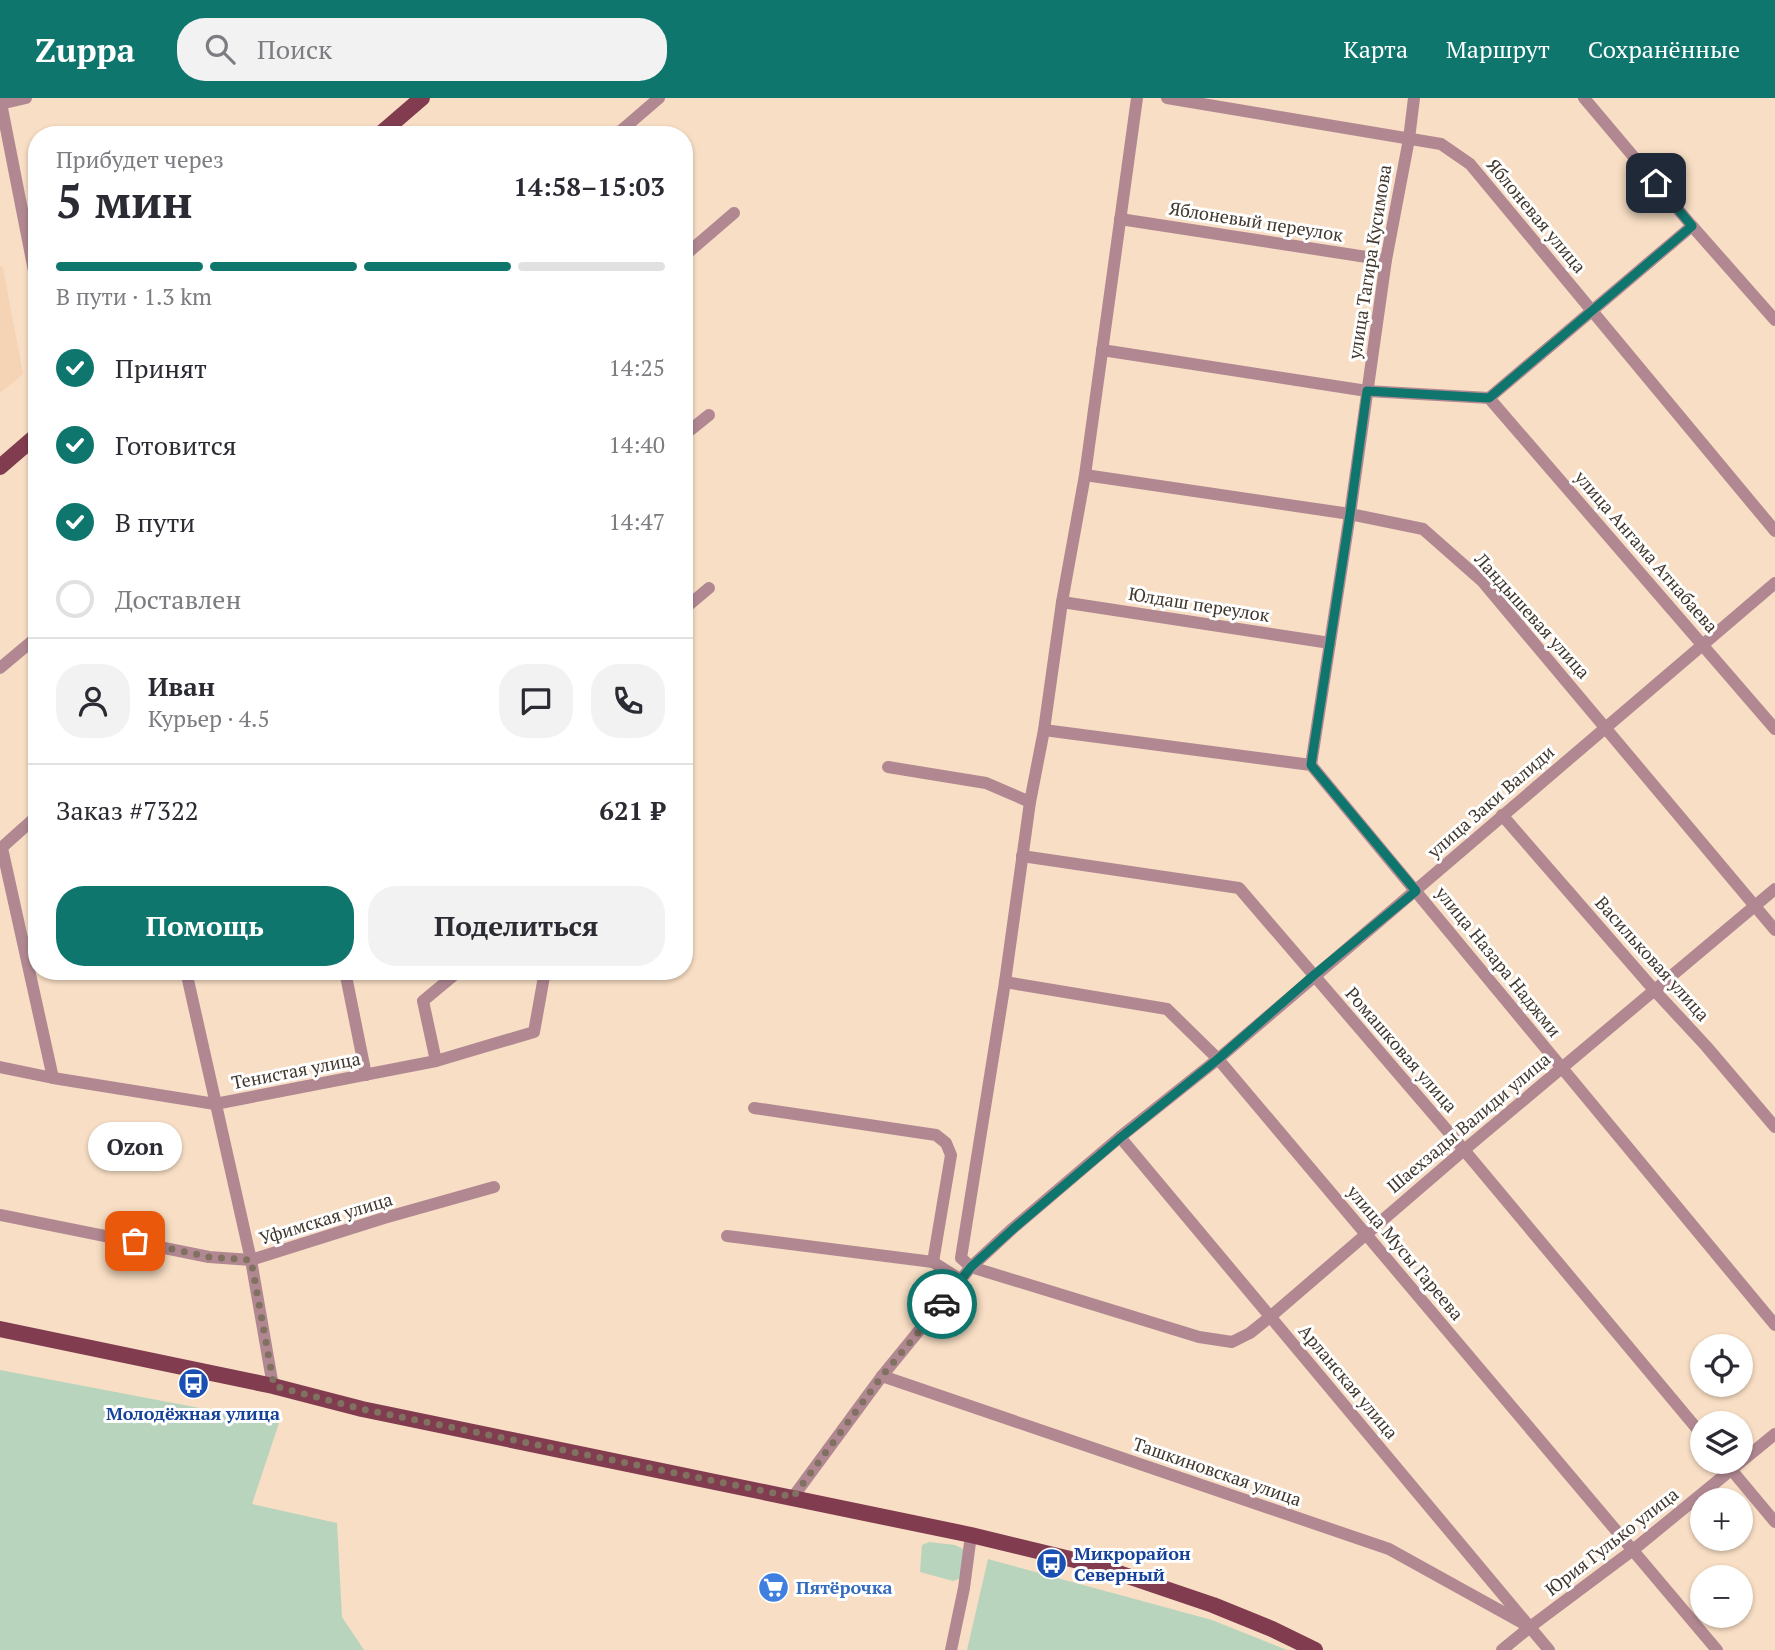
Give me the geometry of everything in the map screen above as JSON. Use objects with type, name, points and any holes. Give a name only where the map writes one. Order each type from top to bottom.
[{"type":"main road","points":[[389,126],[422,98]]},
{"type":"main road","points":[[0,467],[28,443]]},
{"type":"main road","points":[[0,1329],[274,1386],[362,1409],[971,1535],[1095,1565],[1213,1605],[1315,1650]]},
{"type":"street","points":[[26,98],[0,102],[28,241]]},
{"type":"street","points":[[971,1267],[961,1258],[1005,982],[1030,802],[1085,475],[1137,98]]},
{"type":"street","name":"Яблоневая улица","points":[[1167,98],[1441,144],[1470,164],[1775,531]]},
{"type":"street","name":"улица Тагира Кусимова","points":[[1311,765],[1386,260],[1409,139],[1413,98]]},
{"type":"street","points":[[1584,98],[1775,320]]},
{"type":"street","points":[[626,126],[655,99]]},
{"type":"street","points":[[693,248],[734,213]]},
{"type":"street","name":"Яблоневый переулок","points":[[1120,219],[1386,260]]},
{"type":"street","points":[[1102,350],[1367,391],[1489,398],[1692,226]]},
{"type":"street","name":"улица Ангама Атнабаева","points":[[1489,398],[1775,729]]},
{"type":"street","points":[[693,428],[709,415]]},
{"type":"street","name":"Ландышевая улица","points":[[1085,475],[1350,514],[1423,529],[1482,581],[1775,930]]},
{"type":"street","name":"улица Заки Валиди","points":[[793,1497],[882,1376],[971,1267],[1022,1220],[1218,1059],[1775,583]]},
{"type":"street","points":[[693,601],[709,588]]},
{"type":"street","name":"Юлдаш переулок","points":[[1062,602],[1330,643]]},
{"type":"street","points":[[0,668],[28,645]]},
{"type":"street","points":[[1044,730],[1311,765]]},
{"type":"street","name":"улица Назара Наджми","points":[[1311,765],[1775,1325]]},
{"type":"street","points":[[888,767],[986,783],[1030,802]]},
{"type":"street","name":"Васильковая улица","points":[[1502,815],[1775,1127]]},
{"type":"street","points":[[28,824],[1,848],[28,967]]},
{"type":"street","name":"Ромашковая улица","points":[[1022,856],[1239,888],[1464,1150],[1690,1420]]},
{"type":"street","name":"Шаехзады Валиди улица","points":[[971,1267],[1199,1337],[1232,1342],[1251,1333],[1775,889]]},
{"type":"street","points":[[31,980],[53,1077]]},
{"type":"street","points":[[188,980],[251,1260],[274,1386]]},
{"type":"street","points":[[347,980],[366,1075]]},
{"type":"street","points":[[436,1061],[423,1001],[448,980]]},
{"type":"street","name":"Тенистая улица","points":[[0,1067],[215,1104],[436,1061],[534,1032],[543,980]]},
{"type":"street","name":"улица Мусы Гареева","points":[[1005,982],[1167,1009],[1218,1059],[1717,1650]]},
{"type":"street","points":[[754,1108],[936,1135],[946,1143],[951,1155],[933,1262]]},
{"type":"street","name":"Арланская улица","points":[[1120,1138],[1549,1650]]},
{"type":"street","name":"Уфимская улица","points":[[0,1215],[209,1257],[251,1260],[494,1187]]},
{"type":"street","points":[[727,1236],[933,1262],[961,1280]]},
{"type":"street","name":"Ташкиновская улица","points":[[882,1376],[1389,1549],[1530,1627]]},
{"type":"street","name":"Юрия Гулько улица","points":[[1753,1449],[1775,1434]]},
{"type":"street","name":"Юрия Гулько улица","points":[[1502,1650],[1633,1550],[1718,1474]]},
{"type":"street","points":[[1735,1474],[1775,1522]]},
{"type":"street","points":[[951,1650],[964,1588],[971,1535]]},
{"type":"shaded area","points":[[0,266],[3,268],[23,374],[0,393]]},
{"type":"green space","points":[[0,1370],[279,1423],[252,1504],[337,1523],[342,1617],[364,1650],[0,1650]]},
{"type":"green space","points":[[929,1542],[955,1545],[963,1549],[965,1553],[959,1579],[953,1581],[920,1572],[922,1545]]},
{"type":"green space","points":[[988,1559],[1212,1620],[1287,1650],[967,1650]]},
{"type":"way so far","points":[[135,1241],[209,1257],[251,1260],[274,1386],[362,1409],[793,1497],[882,1376],[942,1304]]},
{"type":"place","name":"Ozon","points":[[135,1241]]},
{"type":"place","name":"Молодёжная улица","points":[[193,1383]]},
{"type":"place","name":"Микрорайон Северный","points":[[1051,1564]]},
{"type":"place","name":"Пятёрочка","points":[[773,1588]]},
{"type":"route","points":[[942,1304],[971,1267],[1013,1229],[1416,891],[1311,765],[1367,391],[1489,398],[1692,226],[1656,183]]}]
